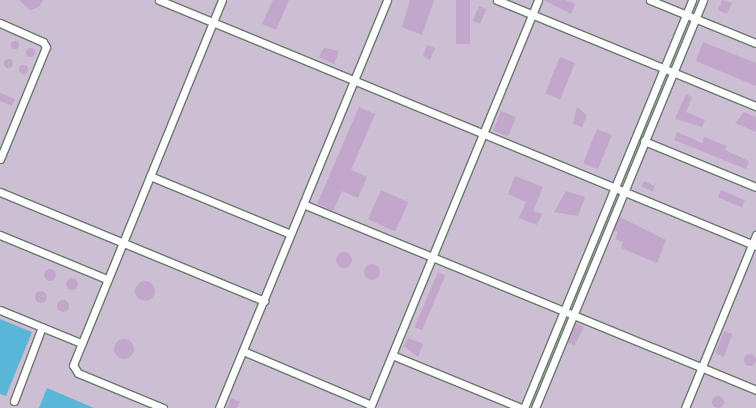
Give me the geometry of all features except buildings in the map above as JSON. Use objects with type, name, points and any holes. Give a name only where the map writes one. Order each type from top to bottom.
[{"type":"lane","points":[[159,0],[754,246]]},
{"type":"lane","points":[[163,408],[75,371],[73,365],[222,0]]},
{"type":"lane","points":[[220,408],[387,0]]},
{"type":"lane","points":[[497,0],[756,106]]},
{"type":"lane","points":[[243,351],[371,406],[538,0]]},
{"type":"lane","points":[[650,0],[756,43]]},
{"type":"lane","points":[[524,408],[692,0]]},
{"type":"lane","points":[[535,408],[644,140],[674,72],[703,0]]},
{"type":"lane","points":[[0,23],[43,42],[46,47],[0,159]]},
{"type":"lane","points":[[644,140],[756,187]]},
{"type":"lane","points":[[150,176],[291,234]]},
{"type":"lane","points":[[0,192],[264,301]]},
{"type":"lane","points":[[303,204],[756,390]]},
{"type":"lane","points":[[0,234],[107,279]]},
{"type":"lane","points":[[685,408],[754,246],[756,235]]},
{"type":"lane","points":[[0,310],[81,343]]},
{"type":"lane","points":[[14,401],[42,327]]},
{"type":"lane","points":[[392,355],[521,408]]},
{"type":"shaded area","points":[[0,0],[756,0],[756,408],[0,408]]},
{"type":"water","points":[[0,319],[32,332],[6,396],[0,394]]},
{"type":"water","points":[[47,388],[94,408],[39,408]]}]
